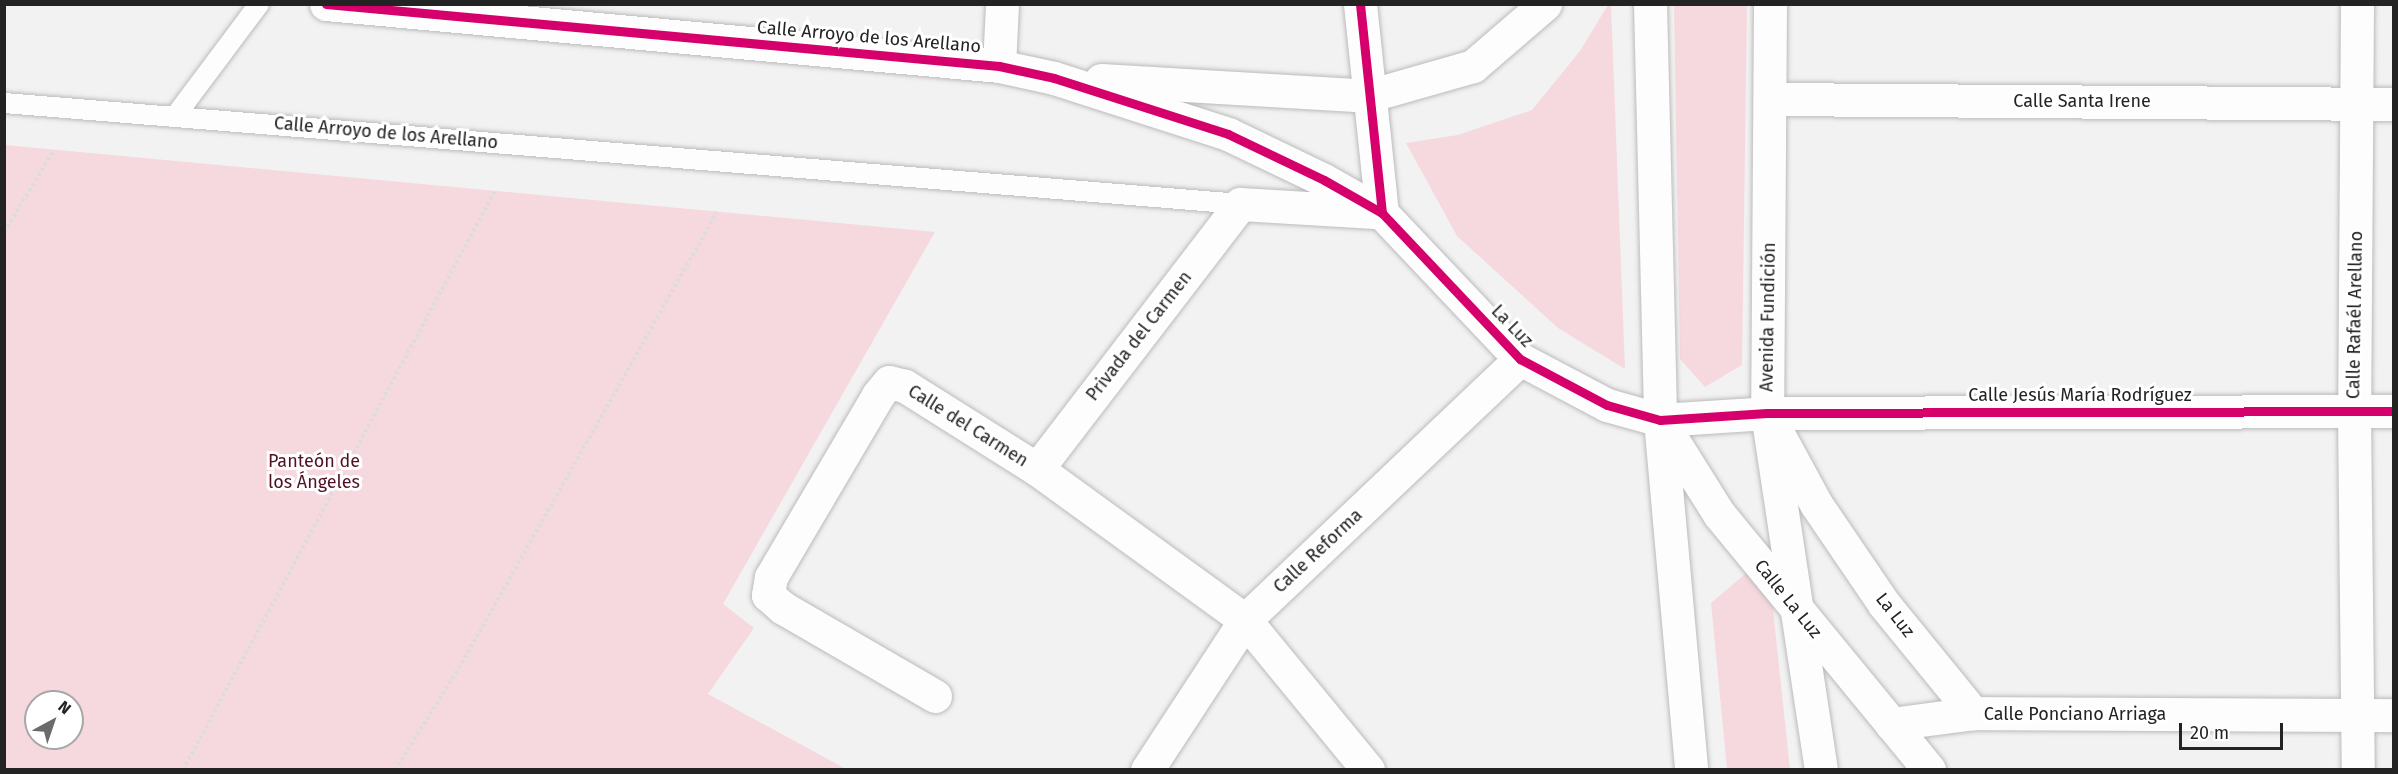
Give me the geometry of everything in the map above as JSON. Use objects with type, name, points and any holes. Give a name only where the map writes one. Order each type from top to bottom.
[{"type":"street","name":"Calle Arroyo de los Arellano","points":[[326,4],[999,66],[1054,78],[1228,134],[1324,180],[1382,213]]},
{"type":"street","points":[[999,66],[1002,4]]},
{"type":"street","points":[[1360,4],[1382,213]]},
{"type":"street","name":"Calle Arroyo de los Arellano","points":[[1054,78],[1368,96],[1473,66],[1545,4]]},
{"type":"street","points":[[1650,4],[1660,420],[1691,770]]},
{"type":"street","name":"Avenida Fundición","points":[[1770,4],[1767,413],[1801,616],[1821,770]]},
{"type":"street","name":"Calle Rafaél Arellano","points":[[2357,4],[2354,411],[2358,770]]},
{"type":"street","name":"Calle Santa Irene","points":[[1770,99],[2394,104]]},
{"type":"street","name":"Calle Arroyo de los Arellano","points":[[1240,204],[1382,213]]},
{"type":"street","name":"Privada del Carmen","points":[[1037,469],[1240,204]]},
{"type":"street","name":"La Luz","points":[[1382,213],[1520,359],[1560,383],[1607,405],[1660,420],[1767,413],[1822,513],[1884,604],[1973,713]]},
{"type":"street","name":"Calle Reforma","points":[[1147,770],[1245,620],[1520,359]]},
{"type":"street","name":"Calle del Carmen","points":[[934,696],[783,608],[768,595],[771,577],[889,382],[905,386],[1037,469],[1245,620],[1368,770]]},
{"type":"street","name":"Calle Jesús María Rodríguez","points":[[1767,413],[2394,411]]},
{"type":"street","name":"Calle La Luz","points":[[1660,420],[1719,514],[1929,770]]},
{"type":"street","points":[[1891,724],[1973,713]]},
{"type":"street","name":"Calle Ponciano Arriaga","points":[[1973,713],[2394,715]]},
{"type":"lane","points":[[176,115],[259,4]]},
{"type":"lane","name":"Calle Arroyo de los Arellano","points":[[4,103],[176,115],[1240,204]]},
{"type":"path","points":[[4,232],[54,150]]},
{"type":"path","points":[[183,770],[495,191]]},
{"type":"path","points":[[395,770],[459,668],[717,212]]},
{"type":"green space","points":[[1608,5],[1611,5],[1625,369],[1558,328],[1457,236],[1406,143],[1458,135],[1532,110],[1580,51]]},
{"type":"green space","points":[[1674,5],[1747,5],[1742,365],[1705,387],[1680,359]]},
{"type":"green space","name":"Panteón de los Ángeles","points":[[5,145],[935,232],[723,604],[754,628],[708,694],[846,769],[5,769]]},
{"type":"green space","points":[[1751,569],[1771,591],[1790,769],[1727,769],[1711,603]]},
{"type":"cycle path","points":[[326,4],[999,66],[1054,78],[1228,134],[1324,180],[1382,213]]},
{"type":"cycle path","points":[[1360,4],[1382,213],[1520,359],[1607,405],[1660,420],[1767,413],[2394,411]]}]
